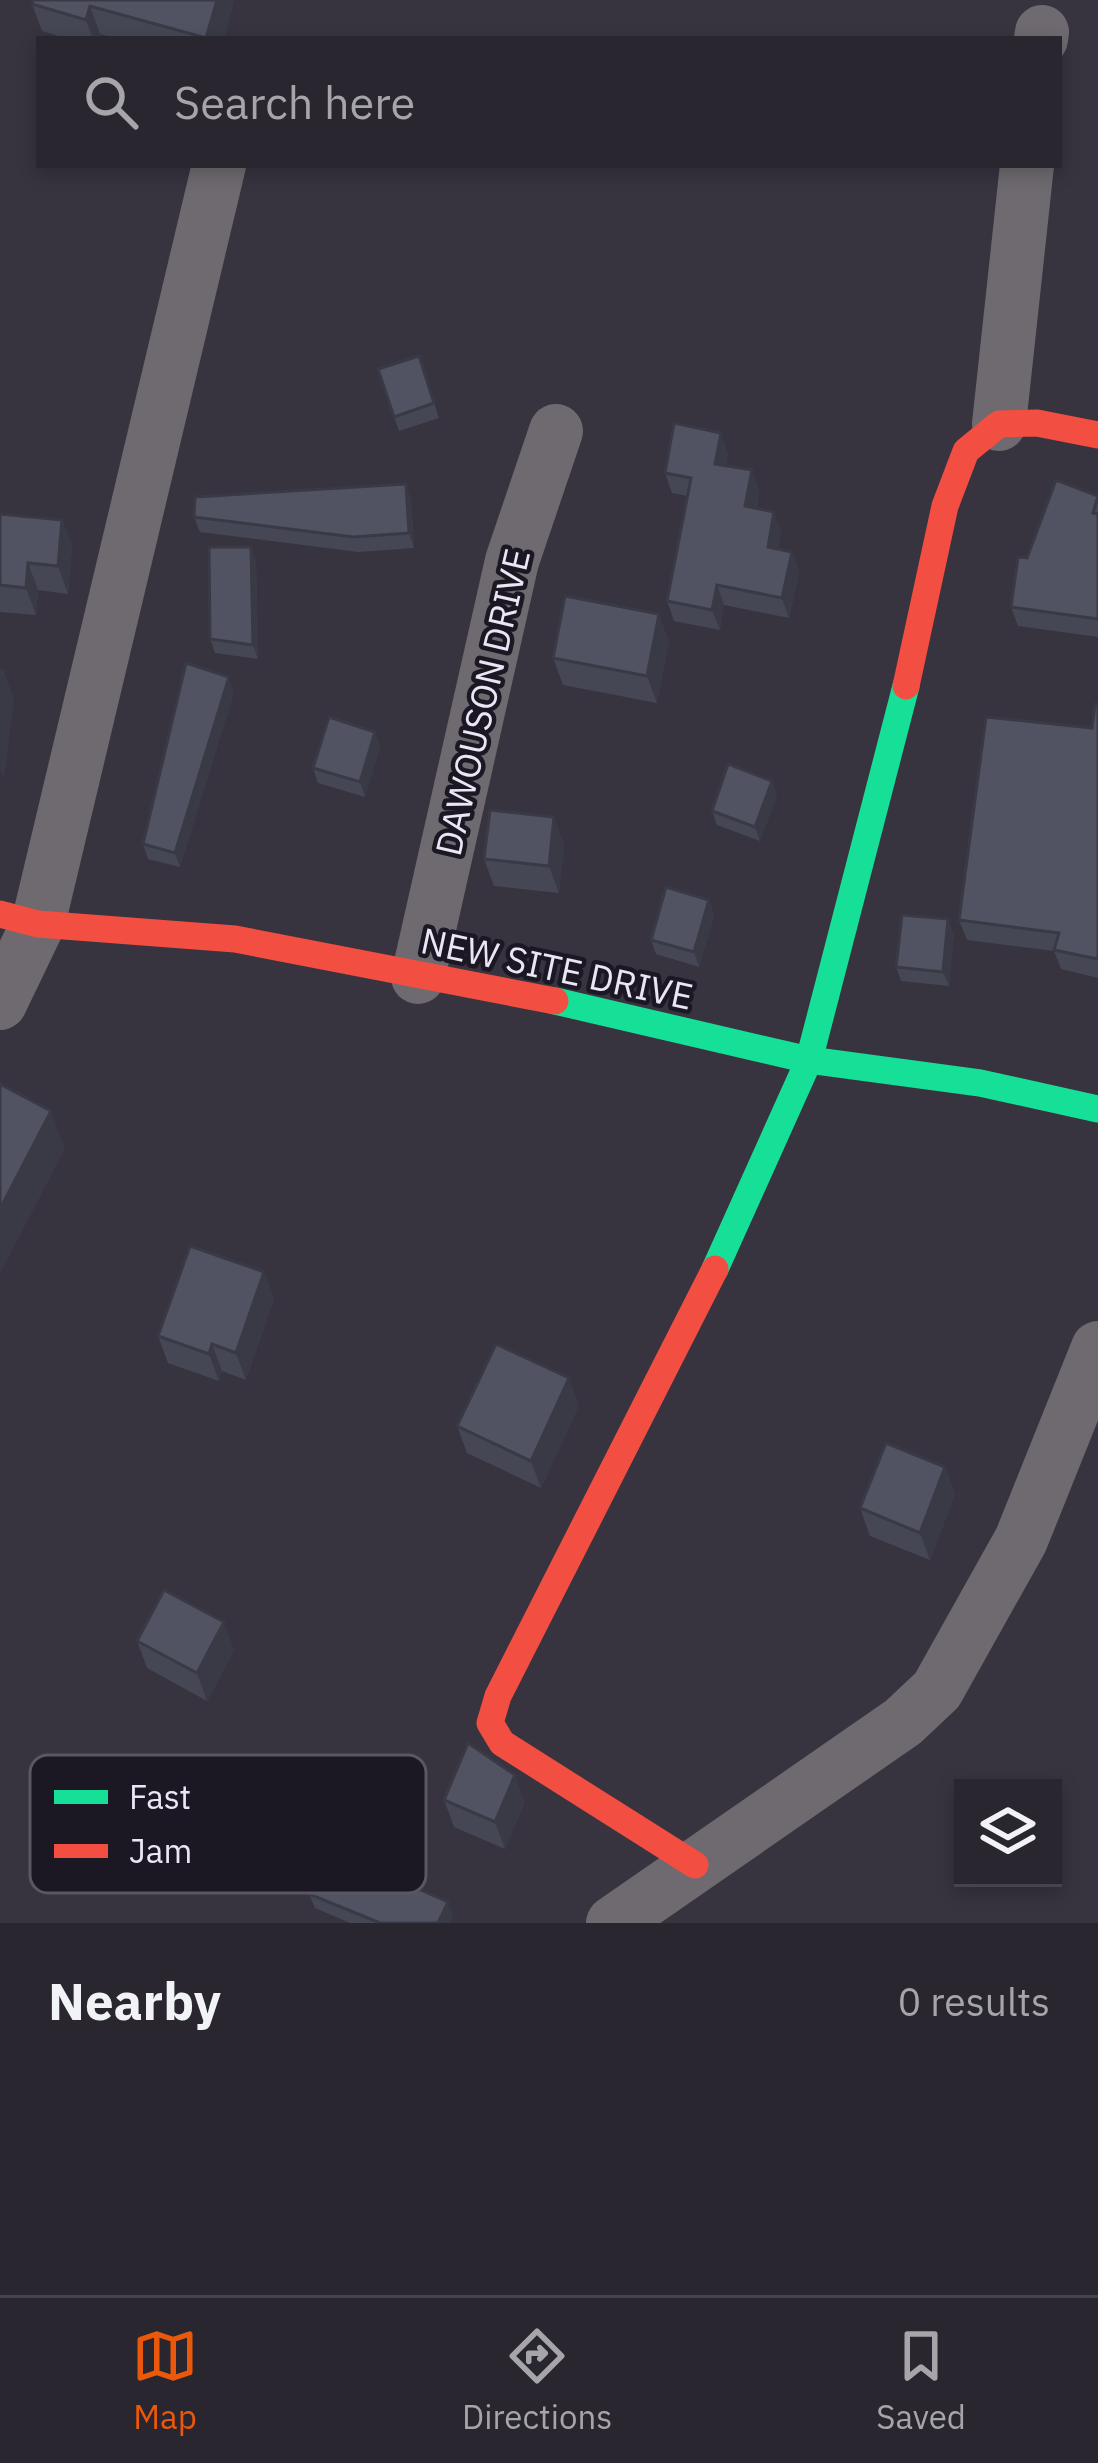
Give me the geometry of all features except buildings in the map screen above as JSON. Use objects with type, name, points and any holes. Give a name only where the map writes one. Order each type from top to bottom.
[{"type":"street","points":[[0,1004],[219,168]]},
{"type":"street","points":[[999,424],[1027,168]]},
{"type":"street","points":[[695,1865],[502,1743],[490,1723],[498,1696],[716,1264],[809,1060],[900,714],[945,506],[965,451],[999,424],[1037,423],[1098,435]]},
{"type":"street","name":"DAWOUSON DRIVE","points":[[418,977],[512,561],[556,430]]},
{"type":"street","name":"NEW SITE DRIVE","points":[[19,919],[236,939],[418,977],[504,989],[809,1060],[980,1083],[1098,1109]]},
{"type":"street","points":[[614,1923],[903,1722],[937,1690],[1022,1540],[1098,1348]]},
{"type":"traffic: fast","points":[[715,1269],[809,1060],[906,686]]},
{"type":"traffic: fast","points":[[555,1001],[809,1060],[980,1083],[1098,1109]]},
{"type":"traffic: jam","points":[[906,686],[945,506],[966,451],[999,424],[1037,423],[1098,435]]},
{"type":"traffic: jam","points":[[0,914],[38,924],[235,939],[555,1001]]},
{"type":"traffic: jam","points":[[695,1865],[502,1743],[490,1723],[498,1696],[715,1269]]}]
